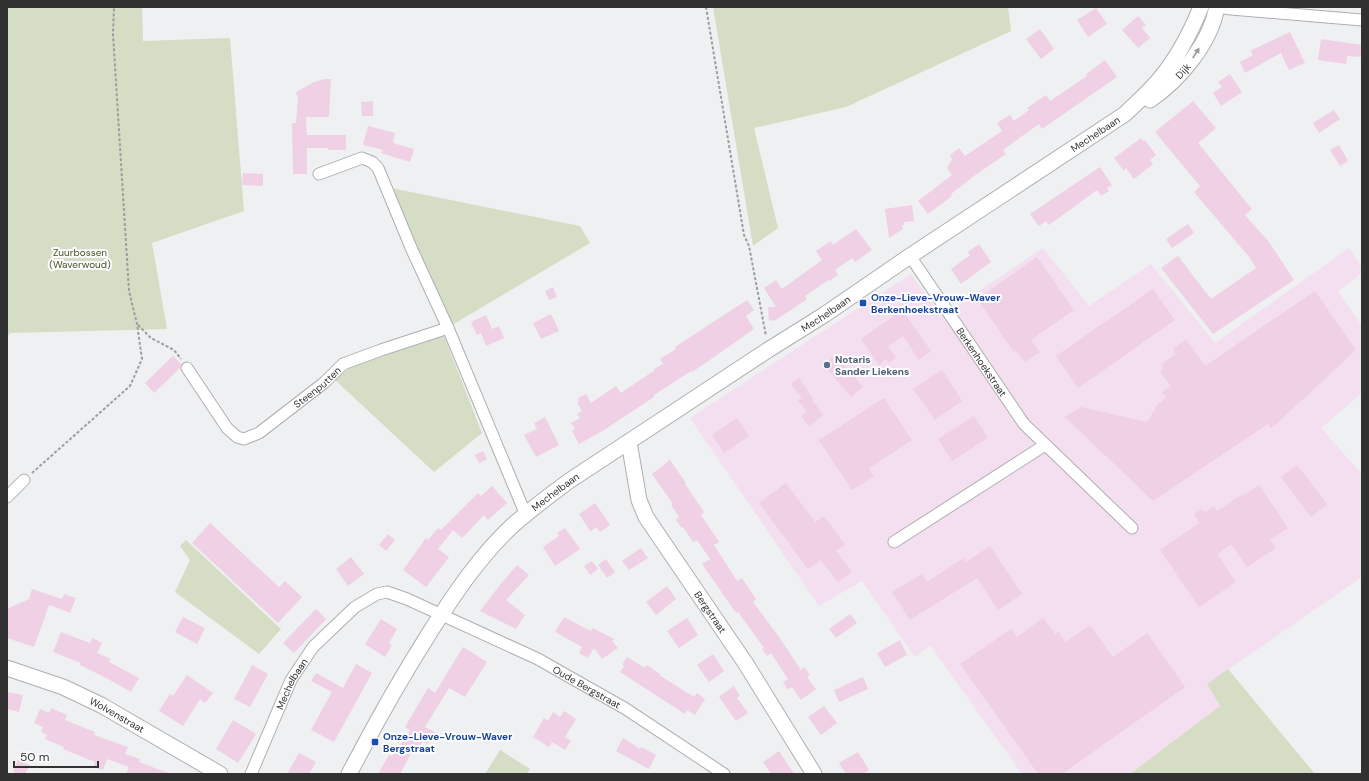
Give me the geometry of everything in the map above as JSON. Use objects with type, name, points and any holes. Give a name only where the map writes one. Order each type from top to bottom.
[{"type":"street","name":"Mechelbaan","points":[[349,774],[397,685],[441,615],[467,577],[512,527],[569,481],[768,350],[824,315],[910,256],[1125,114],[1147,93],[1168,69],[1186,42],[1201,7]]},
{"type":"street","name":"Dijk","points":[[1125,114],[1143,106],[1182,72],[1199,50],[1218,7]]},
{"type":"street","points":[[1218,7],[1362,20]]},
{"type":"street","points":[[319,174],[362,158],[372,162],[378,168],[412,250],[448,328],[523,508],[527,514]]},
{"type":"street","name":"Berkenhoekstraat","points":[[910,256],[1024,424],[1132,528]]},
{"type":"street","name":"Steenputten","points":[[187,368],[228,428],[237,437],[244,439],[259,433],[325,382],[344,364],[448,328]]},
{"type":"street","name":"Bergstraat","points":[[628,442],[639,500],[646,517],[746,664],[814,774]]},
{"type":"street","points":[[894,542],[1045,445]]},
{"type":"street","points":[[7,497],[24,480]]},
{"type":"street","name":"Mechelbaan","points":[[251,774],[291,680],[313,646],[355,607],[377,594],[388,592],[441,615]]},
{"type":"street","name":"Oude Bergstraat","points":[[441,615],[538,660],[626,709],[724,774]]},
{"type":"street","name":"Wolvenstraat","points":[[7,668],[63,687],[101,705],[220,774]]},
{"type":"path","points":[[24,480],[130,386],[142,359],[137,324],[129,291],[113,34],[114,7]]},
{"type":"path","points":[[706,7],[744,235],[749,246],[768,350]]},
{"type":"path","points":[[137,324],[151,338],[174,350]]},
{"type":"shaded area","points":[[1043,248],[1089,306],[1151,264],[1215,343],[1349,248],[1362,267],[1362,273],[1338,291],[1362,326],[1362,393],[1321,428],[1362,474],[1362,577],[1207,684],[1220,706],[1130,774],[1022,774],[930,645],[915,657],[862,581],[819,606],[690,418],[911,274],[942,316]]},
{"type":"green space","name":"Zuurbossen (Waverwoud)","points":[[7,7],[142,7],[143,41],[230,38],[244,211],[152,243],[167,329],[10,333],[7,337]]},
{"type":"green space","points":[[713,7],[1008,7],[1011,31],[846,107],[754,128],[778,228],[753,246]]},
{"type":"green space","points":[[391,188],[580,226],[590,243],[452,325]]},
{"type":"green space","points":[[444,336],[482,433],[434,472],[334,379],[353,366]]},
{"type":"green space","points":[[186,540],[281,629],[259,654],[175,592],[190,560],[180,546]]},
{"type":"green space","points":[[1228,669],[1315,774],[1130,774],[1220,706],[1207,684]]},
{"type":"green space","points":[[500,750],[530,769],[527,774],[485,774]]},
{"type":"building","points":[[1096,8],[1107,24],[1088,37],[1077,20]]},
{"type":"building","points":[[1138,16],[1146,25],[1142,28],[1150,38],[1138,48],[1122,30]]},
{"type":"building","points":[[1040,29],[1054,49],[1041,59],[1026,39]]},
{"type":"building","points":[[1290,32],[1305,63],[1289,70],[1281,53],[1245,73],[1240,62],[1253,55],[1250,51]]},
{"type":"building","points":[[1321,39],[1362,45],[1362,57],[1347,56],[1346,64],[1318,60]]},
{"type":"building","points":[[1105,60],[1117,77],[1042,129],[1039,124],[1003,150],[1006,154],[978,173],[951,194],[952,196],[928,214],[918,201],[952,175],[947,168],[952,159],[950,155],[959,148],[965,156],[1002,131],[997,123],[1010,115],[1014,121],[1029,110],[1027,108],[1046,95],[1050,101],[1087,76],[1086,74]]},
{"type":"building","points":[[1230,74],[1242,92],[1221,106],[1213,93],[1222,87],[1218,82]]},
{"type":"building","points":[[331,79],[329,117],[306,117],[307,135],[346,135],[346,150],[307,148],[307,174],[293,174],[292,123],[296,123],[298,99],[296,92],[314,82]]},
{"type":"building","points":[[373,101],[373,116],[362,116],[361,102]]},
{"type":"building","points":[[1193,101],[1216,128],[1198,143],[1252,209],[1245,215],[1269,242],[1294,280],[1213,334],[1161,268],[1178,256],[1211,299],[1256,268],[1250,258],[1194,192],[1200,186],[1155,132]]},
{"type":"building","points":[[1334,110],[1340,119],[1319,133],[1313,123]]},
{"type":"building","points":[[368,126],[395,133],[393,143],[414,149],[410,162],[381,153],[383,150],[363,145]]},
{"type":"building","points":[[1141,138],[1143,141],[1145,140],[1156,155],[1150,160],[1153,164],[1134,179],[1126,168],[1124,171],[1114,158]]},
{"type":"building","points":[[1339,145],[1348,161],[1340,166],[1330,150]]},
{"type":"building","points":[[1100,167],[1112,185],[1107,188],[1109,191],[1101,196],[1097,190],[1049,225],[1046,221],[1039,226],[1030,214]]},
{"type":"building","points":[[243,173],[263,174],[263,186],[242,185]]},
{"type":"building","points":[[912,205],[914,221],[904,222],[904,225],[902,225],[903,229],[889,238],[885,209]]},
{"type":"building","points":[[1188,224],[1194,233],[1172,248],[1166,239]]},
{"type":"building","points":[[856,229],[872,250],[855,262],[852,258],[835,270],[838,275],[805,296],[807,299],[776,320],[769,321],[768,307],[776,307],[764,288],[776,280],[782,289],[822,260],[816,251],[831,241],[833,245]]},
{"type":"building","points":[[979,244],[991,262],[961,284],[951,269],[970,255],[968,252]]},
{"type":"building","points":[[1037,257],[1074,310],[1031,340],[1040,352],[1025,362],[1016,350],[1014,352],[977,299]]},
{"type":"building","points":[[553,287],[557,297],[549,300],[545,291]]},
{"type":"building","points":[[1153,289],[1175,320],[1078,388],[1056,356]]},
{"type":"building","points":[[1315,291],[1356,350],[1271,428],[1268,424],[1153,501],[1065,417],[1081,407],[1147,422],[1159,403],[1166,398],[1162,392],[1171,386],[1161,373],[1163,363],[1176,354],[1173,349],[1186,339],[1205,366]]},
{"type":"building","points":[[747,300],[754,310],[746,316],[754,329],[604,430],[579,444],[572,431],[575,429],[571,423],[580,418],[577,414],[582,411],[577,402],[579,401],[578,398],[586,394],[591,403],[616,386],[621,393],[663,364],[660,359],[676,349],[675,347]]},
{"type":"building","points":[[902,310],[931,351],[919,360],[903,336],[888,346],[896,358],[889,363],[886,359],[879,365],[861,339]]},
{"type":"building","points":[[551,314],[559,331],[541,339],[533,323]]},
{"type":"building","points":[[486,315],[492,329],[499,326],[504,338],[486,346],[481,333],[477,335],[471,322]]},
{"type":"building","points":[[835,355],[863,387],[851,397],[824,365]]},
{"type":"building","points":[[173,356],[181,364],[180,368],[154,393],[145,383]]},
{"type":"building","points":[[942,370],[962,401],[935,420],[913,389]]},
{"type":"building","points":[[799,378],[823,415],[809,426],[801,416],[807,412],[798,400],[802,398],[791,384]]},
{"type":"building","points":[[884,398],[912,440],[869,468],[874,476],[852,490],[819,440]]},
{"type":"building","points":[[974,416],[988,438],[952,461],[938,439]]},
{"type":"building","points":[[545,417],[559,445],[536,457],[524,435],[537,429],[534,423]]},
{"type":"building","points":[[737,418],[749,436],[724,453],[712,435]]},
{"type":"building","points":[[483,451],[487,459],[479,463],[475,455]]},
{"type":"building","points":[[670,460],[704,512],[701,515],[719,542],[714,545],[737,581],[742,578],[756,599],[753,602],[801,670],[804,667],[810,675],[807,677],[816,689],[801,700],[792,687],[788,690],[783,682],[788,679],[771,653],[767,656],[762,649],[764,648],[738,612],[736,613],[702,564],[710,559],[697,540],[693,542],[683,527],[682,528],[676,520],[679,517],[671,505],[673,504],[652,474]]},
{"type":"building","points":[[1297,465],[1327,504],[1311,517],[1281,477]]},
{"type":"building","points":[[786,483],[815,522],[824,516],[845,545],[836,551],[852,572],[838,582],[821,560],[808,569],[759,503]]},
{"type":"building","points":[[1259,485],[1288,528],[1270,540],[1276,548],[1247,567],[1231,544],[1217,554],[1236,582],[1199,607],[1160,550],[1199,523],[1194,514],[1202,509],[1205,512],[1214,506],[1217,511]]},
{"type":"building","points":[[492,486],[507,503],[488,520],[484,515],[462,538],[453,530],[438,549],[449,557],[426,587],[403,570],[426,538],[428,540],[438,528],[441,530],[478,493],[481,496]]},
{"type":"building","points":[[595,503],[610,525],[600,532],[597,527],[590,531],[579,514]]},
{"type":"building","points":[[210,523],[279,587],[285,581],[302,597],[278,623],[192,543]]},
{"type":"building","points":[[565,528],[580,549],[555,566],[543,547],[559,536],[557,533]]},
{"type":"building","points":[[388,534],[395,540],[386,551],[379,545]]},
{"type":"building","points":[[990,546],[1022,594],[998,610],[977,578],[910,620],[892,592],[922,574],[927,582],[964,558],[966,562]]},
{"type":"building","points":[[641,548],[648,558],[629,570],[622,561]]},
{"type":"building","points":[[351,557],[364,574],[348,586],[336,569]]},
{"type":"building","points":[[606,559],[615,572],[607,578],[598,565]]},
{"type":"building","points":[[592,561],[598,569],[590,575],[584,566]]},
{"type":"building","points":[[517,565],[529,575],[506,600],[525,615],[516,629],[480,611]]},
{"type":"building","points":[[667,586],[676,599],[656,615],[646,602]]},
{"type":"building","points":[[32,589],[62,599],[64,594],[76,598],[70,613],[49,605],[34,647],[7,638],[7,609],[29,599]]},
{"type":"building","points":[[316,609],[326,619],[294,653],[283,643]]},
{"type":"building","points":[[850,614],[857,623],[836,638],[829,629]]},
{"type":"building","points":[[183,617],[205,628],[197,644],[175,632]]},
{"type":"building","points":[[564,617],[591,631],[593,628],[614,639],[612,641],[618,648],[602,659],[594,648],[588,658],[579,653],[582,647],[555,632]]},
{"type":"building","points":[[687,618],[698,635],[679,648],[667,631]]},
{"type":"building","points":[[1043,618],[1055,634],[1059,632],[1066,642],[1090,625],[1113,657],[1147,633],[1185,687],[1062,774],[1038,774],[960,664],[1011,629],[1017,637]]},
{"type":"building","points":[[381,619],[397,629],[389,643],[392,645],[385,657],[365,644]]},
{"type":"building","points":[[61,632],[90,643],[92,638],[102,643],[97,653],[111,659],[109,662],[139,678],[131,692],[80,665],[81,663],[53,652]]},
{"type":"building","points":[[900,640],[907,655],[885,667],[877,653]]},
{"type":"building","points":[[463,647],[487,662],[465,697],[449,688],[425,727],[435,732],[428,744],[423,741],[416,752],[413,750],[400,774],[378,774],[389,755],[392,756],[395,751],[396,752],[410,730],[405,727],[428,688],[435,693]]},
{"type":"building","points":[[713,654],[724,671],[709,682],[697,665]]},
{"type":"building","points":[[627,657],[645,668],[647,665],[660,674],[659,675],[694,697],[697,693],[705,699],[695,715],[687,710],[685,714],[620,672]]},
{"type":"building","points":[[356,664],[372,673],[334,742],[311,730],[332,692],[311,681],[316,673],[343,688]]},
{"type":"building","points":[[252,665],[268,674],[250,707],[234,699]]},
{"type":"building","points":[[187,675],[213,693],[205,703],[200,699],[183,726],[159,711],[170,694],[173,696]]},
{"type":"building","points":[[863,677],[868,689],[839,702],[834,690]]},
{"type":"building","points":[[734,686],[740,696],[737,698],[748,713],[736,721],[719,697]]},
{"type":"building","points":[[7,692],[23,695],[19,712],[7,709]]},
{"type":"building","points":[[824,706],[837,723],[821,735],[808,717]]},
{"type":"building","points":[[51,708],[67,715],[65,720],[95,732],[94,735],[128,747],[125,754],[140,759],[139,762],[168,774],[126,774],[129,767],[107,759],[103,770],[93,767],[95,762],[63,749],[64,747],[45,739],[47,735],[41,732],[43,727],[34,723],[40,709],[49,713]]},
{"type":"building","points":[[564,711],[576,719],[565,737],[571,741],[565,750],[552,742],[549,747],[533,737],[544,718],[548,721],[553,712],[560,717]]},
{"type":"building","points":[[233,720],[256,734],[238,763],[216,749]]},
{"type":"building","points":[[623,738],[640,749],[641,747],[656,755],[649,769],[616,751]]},
{"type":"building","points":[[779,751],[794,774],[771,774],[763,762]]},
{"type":"building","points":[[858,752],[869,770],[863,774],[846,774],[839,763]]},
{"type":"building","points":[[299,753],[316,762],[309,774],[287,774]]},
{"type":"building","points":[[18,760],[30,765],[25,774],[13,772]]},
{"type":"place","name":"Onze-Lieve-Vrouw-Waver Berkenhoekstraat","points":[[863,303]]},
{"type":"place","name":"Notaris Sander Liekens","points":[[827,365]]},
{"type":"place","name":"Onze-Lieve-Vrouw-Waver Bergstraat","points":[[375,742]]}]
